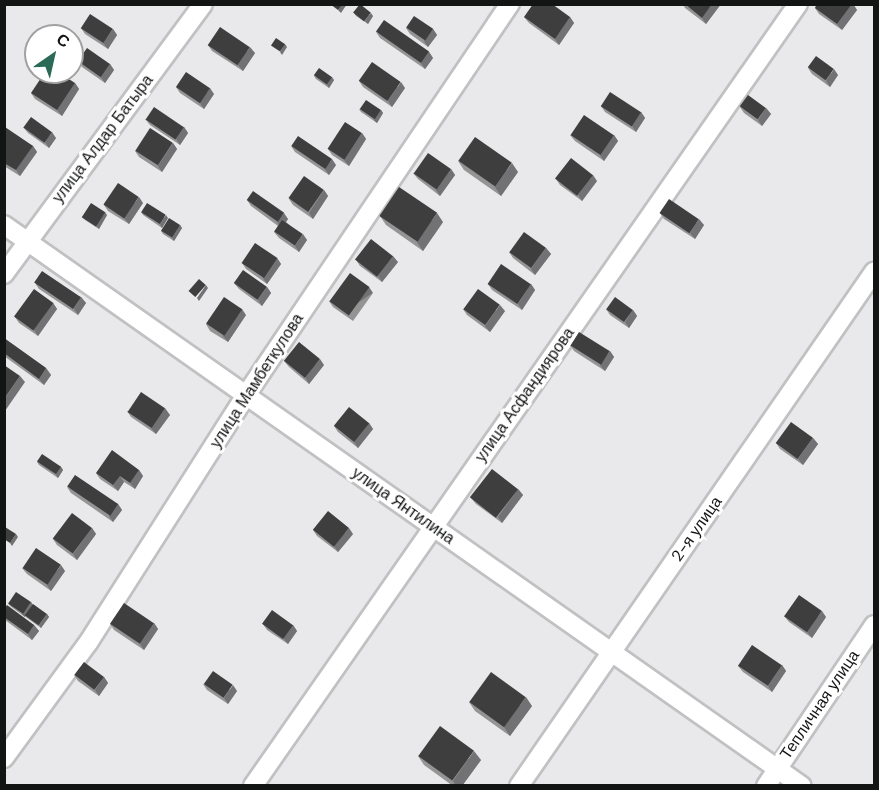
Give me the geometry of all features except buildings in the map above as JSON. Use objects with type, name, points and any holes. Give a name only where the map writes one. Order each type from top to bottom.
[{"type":"street","name":"улица Алдар Батыра","points":[[4,274],[203,4]]},
{"type":"street","name":"улица Мамбеткулова","points":[[4,758],[88,643],[246,395],[510,4]]},
{"type":"street","name":"улица Асфандиярова","points":[[253,786],[798,4]]},
{"type":"street","name":"улица Янтилина","points":[[4,225],[802,786]]},
{"type":"street","name":"2-я улица","points":[[519,786],[874,272]]},
{"type":"street","name":"Тепличная улица","points":[[766,786],[874,625]]}]
